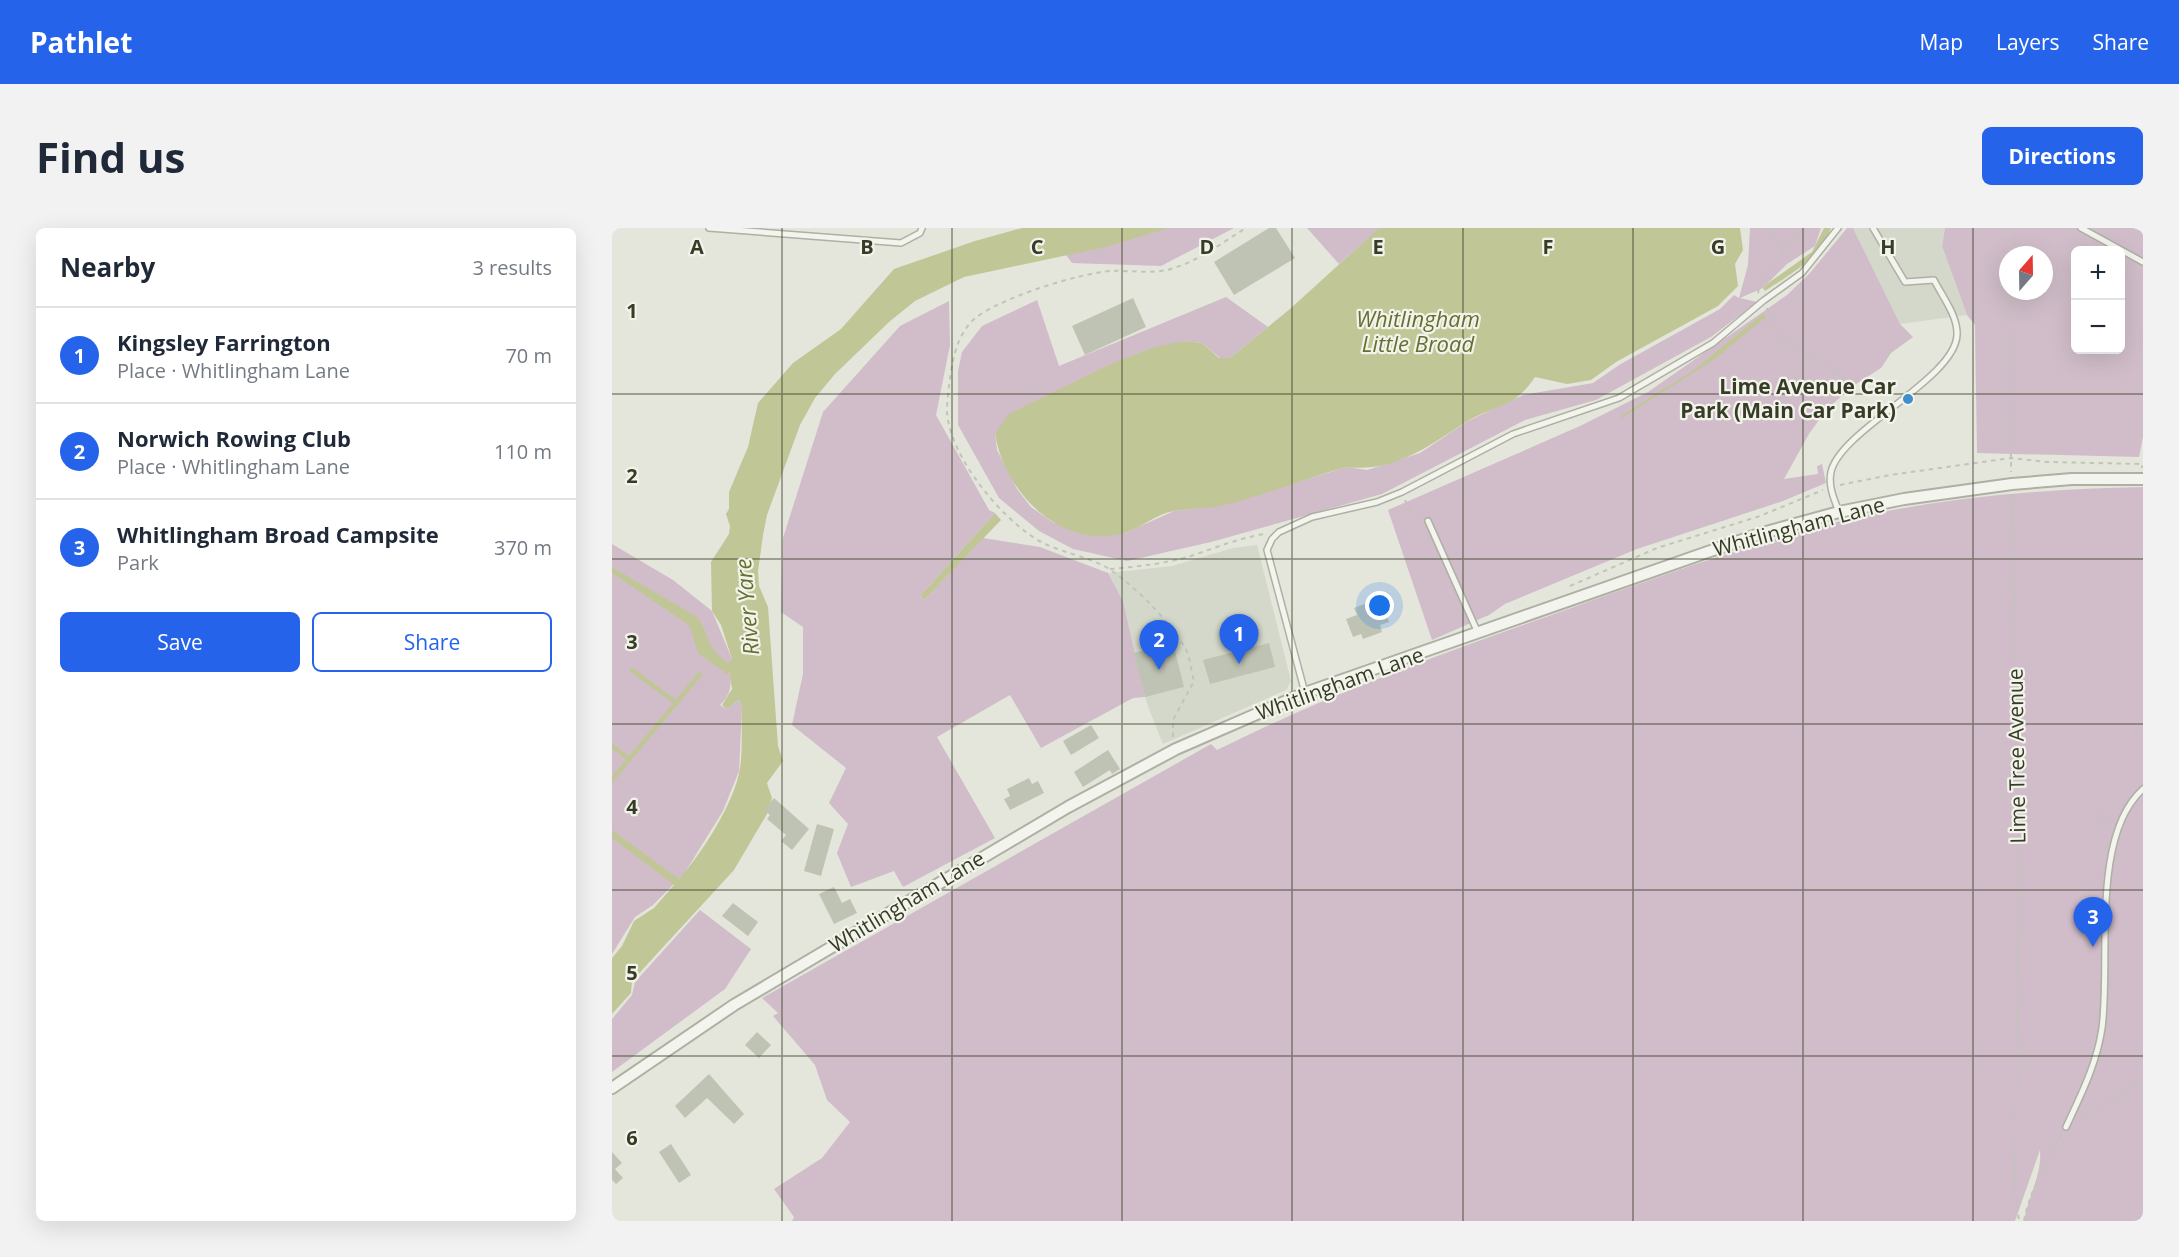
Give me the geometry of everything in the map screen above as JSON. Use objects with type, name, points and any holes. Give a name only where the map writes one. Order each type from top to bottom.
[{"type":"street","name":"Whitlingham Lane","points":[[612,1088],[734,1005],[1068,807],[1176,749],[1305,693],[1759,534],[1839,512],[1904,499],[2012,484],[2072,479],[2143,479]]},
{"type":"lane","points":[[709,228],[901,243],[920,233],[922,228]]},
{"type":"lane","points":[[1305,693],[1268,550],[1272,539],[1279,532],[1312,516],[1377,502],[1402,492],[1513,434],[1619,398],[1713,343],[1763,301],[1802,273],[1838,228]]},
{"type":"lane","points":[[1839,512],[1831,487],[1835,461],[1853,441],[1931,374],[1952,350],[1957,336],[1955,323],[1934,280],[1905,282],[1873,228]]},
{"type":"lane","points":[[2081,228],[2143,262]]},
{"type":"lane","points":[[1428,521],[1478,633]]},
{"type":"lane","points":[[2066,1127],[2091,1074],[2102,1028],[2107,881],[2117,830],[2132,799],[2143,789]]},
{"type":"path","points":[[1176,749],[1172,734],[1173,720],[1194,681],[1185,648],[1148,602],[1110,569],[1060,551],[1034,538],[1011,520],[969,468],[954,441],[947,414],[954,355],[962,333],[975,318],[1038,287],[1110,271],[1173,268],[1246,228]]},
{"type":"path","points":[[1768,228],[1782,252]]},
{"type":"path","points":[[1803,228],[1796,240],[1763,274],[1758,293],[1779,338],[1822,361],[1853,386]]},
{"type":"path","points":[[2014,246],[2015,228]]},
{"type":"path","name":"Lime Tree Avenue","points":[[2011,300],[2012,484],[2019,814],[2015,1190],[2019,1221]]},
{"type":"path","points":[[2143,417],[2141,427],[2143,428]]},
{"type":"path","points":[[2142,464],[2143,459]]},
{"type":"path","points":[[1402,492],[1409,510],[1428,521]]},
{"type":"path","points":[[1110,569],[1142,567],[1184,558],[1248,537],[1279,532]]},
{"type":"path","points":[[2095,811],[2117,830]]},
{"type":"path","points":[[2024,1221],[2026,1206],[2040,1174],[2066,1127],[2143,1079]]},
{"type":"shaded area","points":[[1168,228],[1234,228],[1161,266],[1072,263],[1066,255]]},
{"type":"shaded area","points":[[1307,228],[1380,228],[1339,264]]},
{"type":"shaded area","points":[[1750,228],[1821,228],[1815,246],[1787,264],[1763,288],[1740,298],[1757,302],[1711,337],[1596,400],[1525,420],[1382,494],[1211,542],[1127,561],[1073,549],[1039,531],[999,498],[958,425],[958,371],[962,352],[982,326],[1037,300],[1059,366],[1226,297],[1268,327],[1230,358],[1220,358],[1202,343],[1184,341],[995,433],[997,450],[1017,489],[1031,507],[1054,523],[1125,533],[1174,511],[1222,505],[1347,467],[1367,470],[1420,453],[1468,421],[1523,395],[1593,383],[1619,365],[1720,309],[1734,295],[1739,298],[1748,265]]},
{"type":"shaded area","points":[[1847,228],[1853,228],[1900,324],[1913,337],[1891,353],[1881,368],[1853,386],[1826,410],[1809,434],[1784,479],[1818,474],[1817,466],[1822,464],[1826,483],[1783,501],[1637,549],[1505,604],[1489,615],[1432,640],[1388,510],[1580,426],[1648,392],[1787,295],[1810,273]]},
{"type":"shaded area","points":[[1853,228],[1945,228],[1942,246],[1967,315],[1900,324]]},
{"type":"shaded area","points":[[1945,228],[2133,228],[2143,232],[2143,437],[2139,457],[1977,453],[1975,325],[1967,315],[1942,246]]},
{"type":"shaded area","points":[[949,301],[950,345],[936,415],[989,510],[995,513],[920,596],[924,600],[983,538],[1040,547],[1108,573],[1123,601],[1145,697],[1133,698],[1041,748],[1010,695],[937,737],[995,838],[903,887],[894,871],[851,887],[837,853],[848,824],[829,803],[846,768],[792,725],[803,674],[803,627],[781,612],[783,538],[823,412],[900,326]]},
{"type":"shaded area","points":[[2143,487],[2143,1221],[2024,1221],[2039,1169],[2040,1150],[2015,1221],[792,1221],[794,1217],[774,1189],[822,1158],[850,1122],[827,1100],[815,1065],[773,1016],[778,1013],[762,998],[1211,744],[1217,750],[1297,712],[1421,662],[1687,567],[1829,524],[1945,501],[2064,490]]},
{"type":"shaded area","points":[[612,544],[673,580],[712,611],[732,659],[727,665],[730,677],[729,691],[720,705],[726,709],[739,700],[742,707],[739,771],[723,811],[684,874],[653,905],[635,917],[612,954]]},
{"type":"shaded area","points":[[1257,545],[1291,681],[1286,690],[1163,744],[1147,704],[1123,601],[1108,573],[1172,566],[1233,548]]},
{"type":"shaded area","points":[[700,910],[751,949],[725,989],[612,1072],[612,1019],[632,995],[635,982]]},
{"type":"water","name":"River Yare","points":[[1022,228],[1169,228],[1101,248],[964,277],[915,301],[889,322],[835,374],[815,398],[800,425],[767,515],[758,571],[759,586],[768,607],[778,746],[783,761],[767,783],[772,798],[767,814],[734,870],[632,981],[631,993],[612,1014],[612,958],[622,946],[634,921],[654,908],[674,885],[612,838],[612,830],[679,879],[707,841],[732,796],[741,760],[742,707],[739,700],[726,709],[722,705],[732,689],[729,672],[727,674],[698,653],[689,625],[612,573],[612,567],[697,617],[715,651],[728,663],[732,659],[721,625],[712,611],[711,562],[729,534],[730,526],[726,514],[729,509],[729,492],[748,447],[758,403],[793,363],[841,329],[894,269],[975,241]]},
{"type":"water","name":"Whitlingham Little Broad","points":[[1379,228],[1740,228],[1743,250],[1735,264],[1738,286],[1718,306],[1616,362],[1591,380],[1567,384],[1535,377],[1527,388],[1511,401],[1477,416],[1410,456],[1395,462],[1364,468],[1347,467],[1224,505],[1167,513],[1124,533],[1101,536],[1078,533],[1058,525],[1039,512],[1023,495],[1000,455],[995,433],[1009,414],[1115,362],[1155,347],[1184,341],[1202,343],[1219,358],[1230,358],[1290,309]]},
{"type":"water","points":[[1824,228],[1831,228],[1826,239],[1812,257],[1765,291],[1763,288],[1767,284],[1812,252]]},
{"type":"water","points":[[1764,313],[1766,317],[1715,359],[1622,418],[1621,416],[1694,370]]},
{"type":"water","points":[[995,513],[1001,520],[924,600],[920,596]]},
{"type":"building","points":[[1269,228],[1276,228],[1295,258],[1234,295],[1214,262]]},
{"type":"building","points":[[1133,298],[1146,327],[1085,355],[1072,326]]},
{"type":"building","points":[[1367,603],[1370,611],[1383,606],[1389,622],[1380,625],[1382,632],[1363,639],[1361,634],[1353,637],[1346,619],[1357,615],[1354,608]]},
{"type":"building","points":[[1173,643],[1184,687],[1145,697],[1134,653]]},
{"type":"building","points":[[1269,643],[1275,667],[1210,684],[1203,660]]},
{"type":"building","points":[[1091,725],[1099,738],[1071,755],[1063,741]]},
{"type":"building","points":[[1108,750],[1120,769],[1112,774],[1110,770],[1083,787],[1074,772]]},
{"type":"building","points":[[1029,778],[1032,784],[1038,781],[1044,793],[1010,810],[1004,799],[1010,796],[1007,789]]},
{"type":"building","points":[[774,798],[809,829],[792,850],[781,841],[786,835],[767,819],[770,815],[764,810]]},
{"type":"building","points":[[817,824],[834,829],[821,876],[804,871]]},
{"type":"building","points":[[834,887],[842,903],[850,899],[857,913],[834,924],[819,894]]},
{"type":"building","points":[[733,903],[758,922],[748,936],[722,916]]},
{"type":"building","points":[[757,1032],[771,1045],[759,1058],[745,1045]]},
{"type":"building","points":[[709,1074],[744,1114],[734,1124],[707,1098],[685,1118],[675,1106]]},
{"type":"building","points":[[671,1144],[691,1175],[679,1183],[659,1152]]},
{"type":"building","points":[[612,1152],[622,1163],[615,1169],[623,1178],[616,1184],[612,1180]]},
{"type":"waterway","points":[[632,670],[675,702]]},
{"type":"waterway","points":[[612,780],[700,674]]},
{"type":"waterway","points":[[612,746],[629,759]]},
{"type":"place","name":"Lime Avenue Car Park (Main Car Park)","points":[[1908,399]]},
{"type":"place","name":"Kingsley Farrington","points":[[1239,664]]},
{"type":"place","name":"Norwich Rowing Club","points":[[1159,670]]},
{"type":"place","name":"Whitlingham Broad Campsite","points":[[2093,947]]}]
